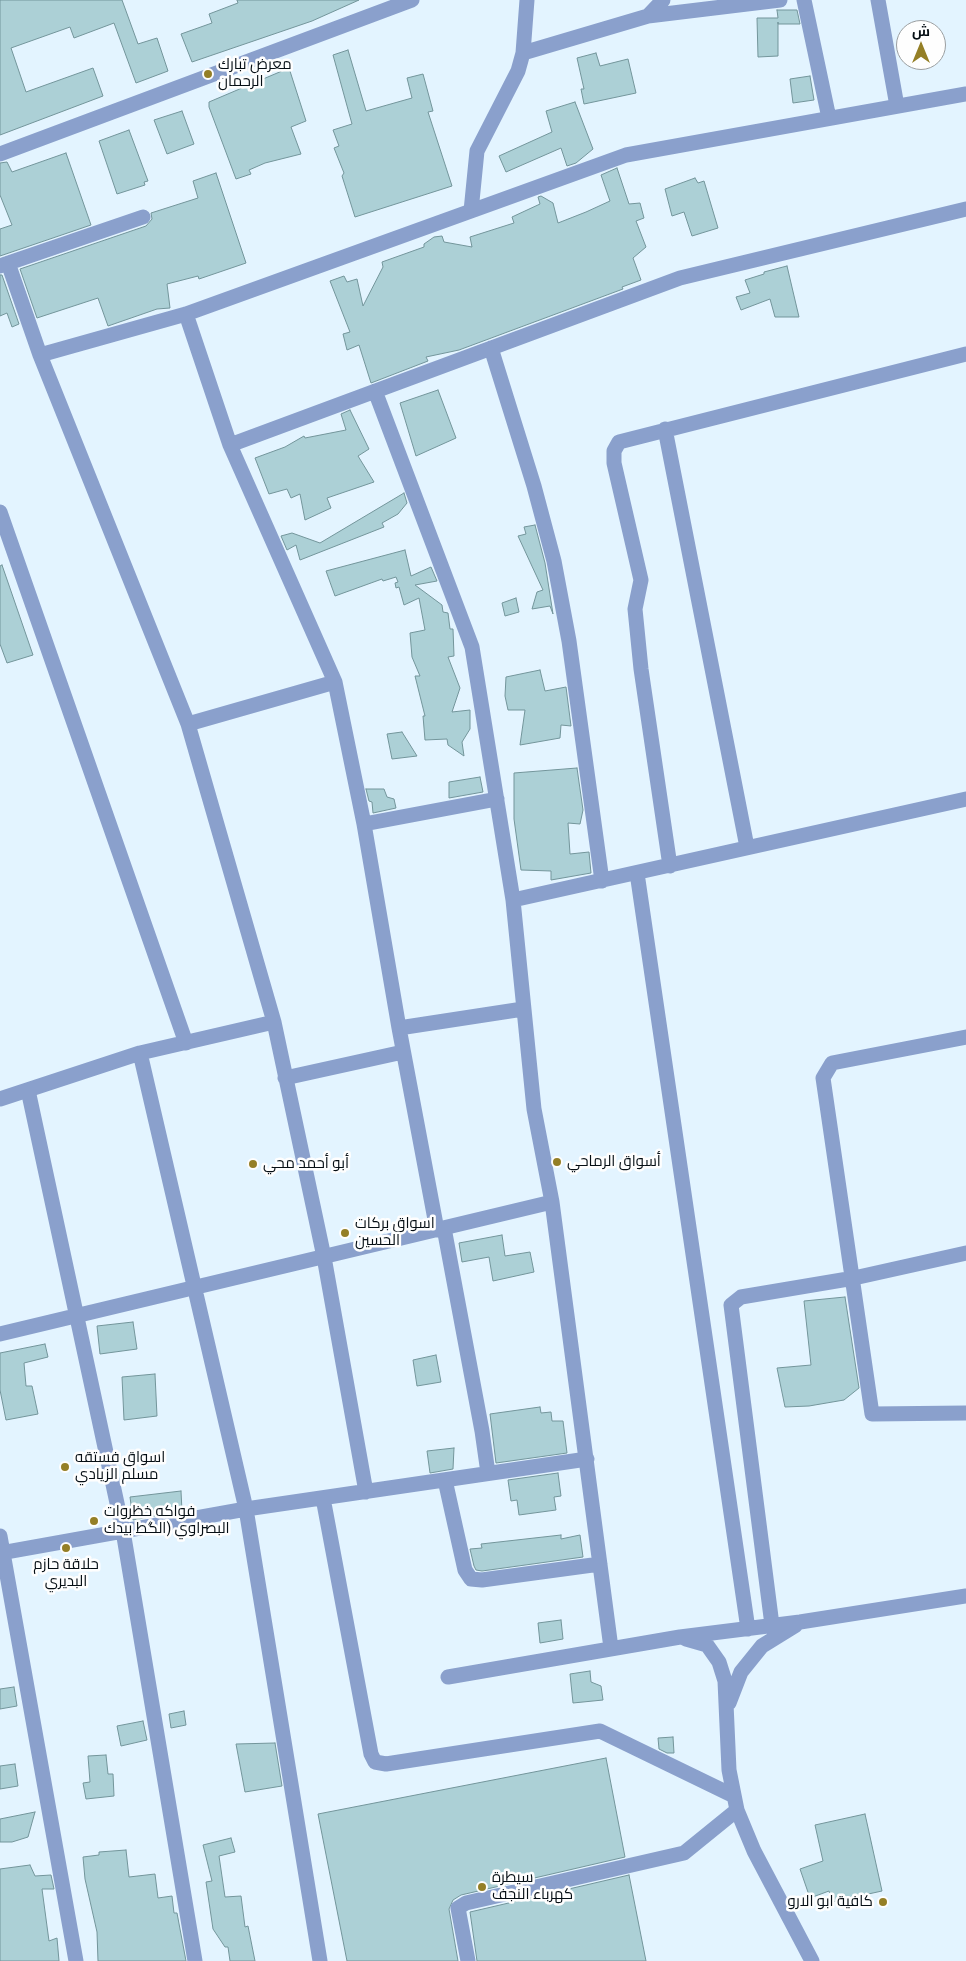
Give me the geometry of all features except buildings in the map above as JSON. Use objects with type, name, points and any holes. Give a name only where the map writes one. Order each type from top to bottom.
[{"type":"street","points":[[0,154],[412,0]]},
{"type":"street","points":[[471,211],[477,151],[518,71],[523,53],[527,0]]},
{"type":"street","points":[[648,16],[663,0]]},
{"type":"street","points":[[523,53],[648,16],[780,0]]},
{"type":"street","points":[[804,0],[829,118]]},
{"type":"street","points":[[878,0],[896,106]]},
{"type":"street","points":[[40,355],[186,314],[626,154],[966,94]]},
{"type":"street","points":[[230,445],[680,278],[966,209]]},
{"type":"street","points":[[143,217],[4,264],[188,724],[274,1022],[324,1257],[366,1492]]},
{"type":"street","points":[[186,314],[230,445],[336,682],[364,824],[398,1028],[482,1431],[488,1473]]},
{"type":"street","points":[[492,348],[534,486],[554,561],[569,640],[602,881]]},
{"type":"street","points":[[670,866],[641,669],[635,610],[641,580],[614,463],[614,452],[619,442],[966,354]]},
{"type":"street","points":[[376,390],[472,646],[513,900],[534,1109],[552,1202],[611,1648]]},
{"type":"street","points":[[665,429],[747,847]]},
{"type":"street","points":[[0,512],[186,1042]]},
{"type":"street","points":[[188,724],[336,682]]},
{"type":"street","points":[[364,824],[497,799]]},
{"type":"street","points":[[513,900],[966,799]]},
{"type":"street","points":[[638,873],[748,1628]]},
{"type":"street","points":[[398,1028],[523,1009]]},
{"type":"street","points":[[0,1099],[140,1053],[274,1022]]},
{"type":"street","points":[[966,1037],[832,1063],[826,1069],[823,1078],[854,1278],[872,1414],[966,1413]]},
{"type":"street","points":[[285,1078],[403,1052]]},
{"type":"street","points":[[140,1053],[246,1509],[320,1961]]},
{"type":"street","points":[[28,1090],[123,1531],[194,1961]]},
{"type":"street","points":[[0,1334],[552,1202]]},
{"type":"street","points":[[772,1625],[731,1305],[741,1297],[854,1278],[966,1253]]},
{"type":"street","points":[[2,1553],[246,1509],[587,1459]]},
{"type":"street","points":[[445,1480],[464,1570],[471,1579],[600,1564]]},
{"type":"street","points":[[323,1498],[371,1754],[375,1762],[386,1764],[600,1731],[735,1803]]},
{"type":"street","points":[[0,1536],[76,1961]]},
{"type":"street","points":[[448,1678],[680,1637],[800,1622],[966,1596]]},
{"type":"street","points":[[727,1709],[741,1672],[762,1646],[800,1622]]},
{"type":"street","points":[[680,1637],[707,1645],[719,1662],[724,1682],[729,1770],[735,1803],[754,1852],[812,1961]]},
{"type":"street","points":[[468,1961],[458,1908],[466,1903],[684,1853],[735,1803]]},
{"type":"place","name":"معرض تبارك الرحمان","points":[[208,74]]},
{"type":"place","name":"أسواق الرماحي","points":[[557,1162]]},
{"type":"place","name":"أبو أحمد محي","points":[[253,1164]]},
{"type":"place","name":"اسواق بركات الحسين","points":[[345,1233]]},
{"type":"place","name":"اسواق فستقه مسلم الزيادي","points":[[65,1467]]},
{"type":"place","name":"فواكه خظروات البصراوي (الگط بيدك","points":[[94,1521]]},
{"type":"place","name":"حلاقة حازم البديري","points":[[66,1548]]},
{"type":"place","name":"سيطرة كهرباء النجف","points":[[482,1887]]},
{"type":"place","name":"كافية ابو الارو","points":[[883,1902]]}]
